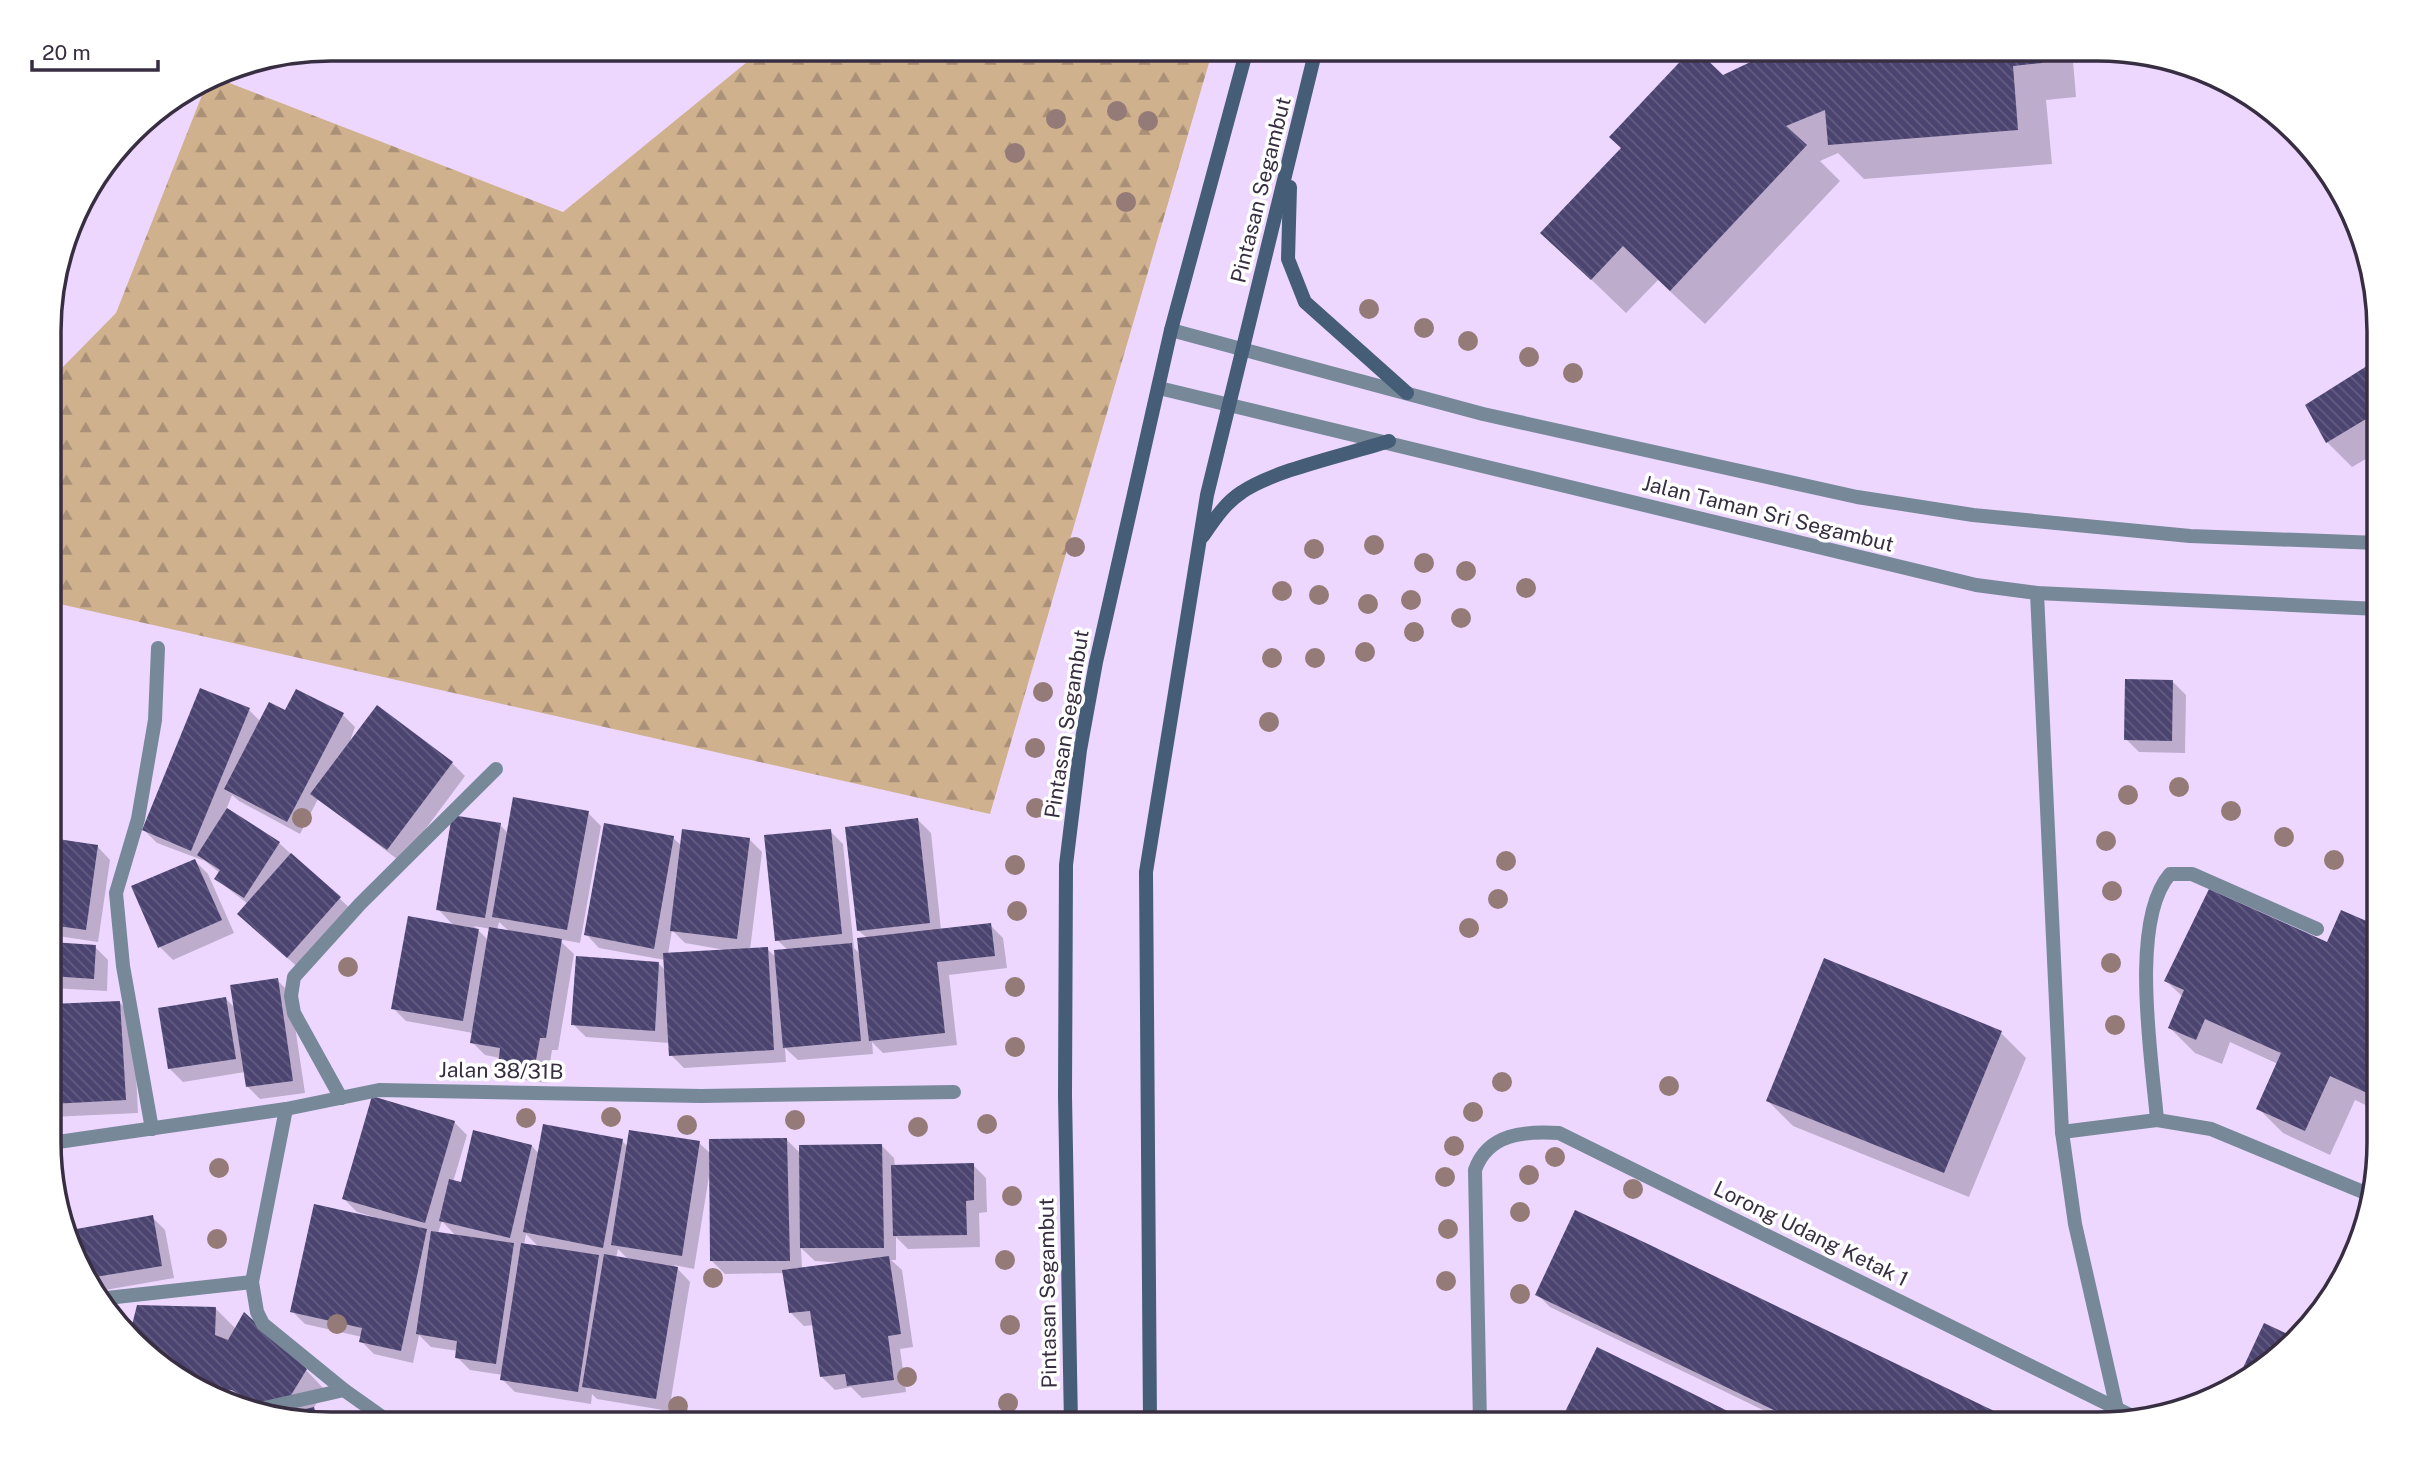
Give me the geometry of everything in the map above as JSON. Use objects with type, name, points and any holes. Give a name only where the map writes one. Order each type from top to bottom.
[{"type":"main road","name":"Pintasan Segambut","points":[[1071,1412],[1065,1096],[1066,865],[1080,750],[1096,662],[1171,330],[1244,61]]},
{"type":"main road","name":"Pintasan Segambut","points":[[1150,1412],[1146,872],[1207,495],[1313,61]]},
{"type":"main road","points":[[1292,154],[1288,259],[1305,302],[1407,393]]},
{"type":"main road","points":[[1200,542],[1222,509],[1241,492],[1262,481],[1389,441]]},
{"type":"street","name":"Jalan Taman Sri Segambut","points":[[1171,330],[1483,414],[1857,497],[1973,515],[2190,536],[2367,543]]},
{"type":"street","name":"Jalan Taman Sri Segambut","points":[[1159,388],[1389,441],[1976,585],[2037,593],[2367,608]]},
{"type":"street","points":[[2037,593],[2062,1132],[2075,1224],[2117,1409]]},
{"type":"street","points":[[152,1129],[123,966],[116,893],[138,819],[155,720],[159,648]]},
{"type":"street","points":[[341,1098],[294,1013],[291,996],[294,977],[360,904],[496,769]]},
{"type":"street","points":[[2157,1120],[2146,958],[2158,887],[2170,874],[2192,874],[2317,929]]},
{"type":"street","name":"Jalan 38/31B","points":[[61,1142],[286,1109],[379,1090],[701,1096],[954,1092]]},
{"type":"street","points":[[286,1109],[252,1282],[257,1312],[263,1324],[375,1412]]},
{"type":"street","points":[[2062,1132],[2157,1120],[2211,1129],[2362,1192]]},
{"type":"street","name":"Lorong Udang Ketak 1","points":[[1480,1412],[1475,1170],[1480,1155],[1503,1138],[1531,1131],[1559,1133],[2117,1409]]},
{"type":"street","points":[[111,1298],[252,1282]]},
{"type":"street","points":[[274,1406],[344,1390]]},
{"type":"green space","points":[[748,61],[1210,61],[990,814],[61,604],[61,369],[116,313],[203,94],[227,82],[563,212]]},
{"type":"building","points":[[1681,61],[1708,61],[1723,75],[1753,61],[2042,61],[2013,66],[2018,130],[1828,145],[1825,110],[1786,126],[1807,145],[1670,291],[1623,246],[1591,280],[1540,233],[1621,148],[1609,137]]},
{"type":"building","points":[[2367,366],[2367,421],[2326,443],[2305,405]]},
{"type":"building","points":[[2125,679],[2173,680],[2172,741],[2124,740]]},
{"type":"building","points":[[200,688],[250,708],[191,851],[142,830]]},
{"type":"building","points":[[296,689],[344,713],[287,822],[224,789],[269,702],[285,710]]},
{"type":"building","points":[[377,705],[453,762],[387,850],[310,794]]},
{"type":"building","points":[[513,797],[589,811],[567,930],[492,917]]},
{"type":"building","points":[[227,808],[280,842],[244,898],[214,879],[220,870],[197,855]]},
{"type":"building","points":[[452,815],[501,823],[485,918],[436,910]]},
{"type":"building","points":[[918,818],[930,923],[857,931],[845,827]]},
{"type":"building","points":[[604,823],[674,836],[654,949],[584,935]]},
{"type":"building","points":[[682,829],[750,838],[737,939],[670,931]]},
{"type":"building","points":[[831,829],[842,934],[775,941],[764,835]]},
{"type":"building","points":[[61,839],[98,845],[86,930],[61,926]]},
{"type":"building","points":[[291,853],[341,897],[287,958],[237,914]]},
{"type":"building","points":[[195,859],[222,920],[158,948],[131,886]]},
{"type":"building","points":[[2209,889],[2327,942],[2341,910],[2367,921],[2367,1093],[2330,1076],[2305,1131],[2256,1109],[2281,1053],[2205,1019],[2196,1040],[2168,1028],[2184,990],[2164,981]]},
{"type":"building","points":[[408,916],[479,929],[463,1021],[391,1009]]},
{"type":"building","points":[[991,923],[995,956],[937,962],[945,1033],[869,1041],[857,938]]},
{"type":"building","points":[[489,927],[562,939],[546,1038],[540,1038],[534,1071],[498,1065],[500,1048],[470,1043]]},
{"type":"building","points":[[61,943],[96,945],[94,979],[61,977]]},
{"type":"building","points":[[852,943],[861,1041],[783,1048],[774,950]]},
{"type":"building","points":[[768,947],[774,1050],[669,1056],[663,953]]},
{"type":"building","points":[[576,956],[659,962],[655,1031],[571,1025]]},
{"type":"building","points":[[1824,958],[2002,1031],[1944,1173],[1766,1101]]},
{"type":"building","points":[[278,978],[293,1081],[246,1087],[230,985]]},
{"type":"building","points":[[226,997],[236,1059],[168,1069],[158,1008]]},
{"type":"building","points":[[120,1001],[126,1100],[61,1103],[61,1004]]},
{"type":"building","points":[[372,1096],[455,1121],[425,1223],[342,1199]]},
{"type":"building","points":[[543,1124],[623,1139],[603,1248],[523,1232]]},
{"type":"building","points":[[473,1130],[532,1145],[510,1238],[439,1221],[449,1179],[461,1182]]},
{"type":"building","points":[[629,1130],[700,1141],[682,1256],[611,1245]]},
{"type":"building","points":[[787,1138],[790,1261],[710,1261],[709,1139]]},
{"type":"building","points":[[882,1144],[884,1248],[800,1248],[799,1145]]},
{"type":"building","points":[[974,1163],[974,1200],[966,1201],[967,1235],[893,1236],[891,1165]]},
{"type":"building","points":[[314,1204],[427,1229],[401,1351],[359,1342],[362,1328],[290,1312]]},
{"type":"building","points":[[1575,1210],[1996,1412],[1778,1412],[1535,1295]]},
{"type":"building","points":[[153,1215],[162,1266],[97,1277],[76,1229]]},
{"type":"building","points":[[431,1231],[514,1243],[496,1364],[455,1358],[457,1341],[416,1334]]},
{"type":"building","points":[[521,1243],[599,1255],[578,1392],[500,1380]]},
{"type":"building","points":[[604,1254],[678,1267],[656,1399],[582,1387]]},
{"type":"building","points":[[889,1256],[901,1334],[888,1336],[894,1380],[847,1386],[845,1374],[820,1377],[810,1311],[789,1313],[782,1270]]},
{"type":"building","points":[[137,1305],[216,1307],[215,1335],[228,1340],[244,1312],[307,1369],[288,1400],[260,1402],[196,1376],[153,1345],[132,1324]]},
{"type":"building","points":[[2264,1323],[2287,1334],[2275,1345],[2242,1369]]},
{"type":"building","points":[[1597,1347],[1730,1412],[1565,1412]]}]
